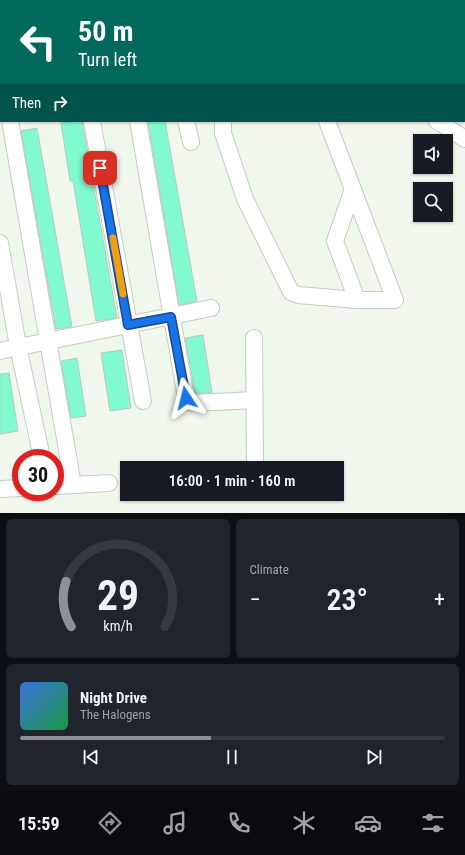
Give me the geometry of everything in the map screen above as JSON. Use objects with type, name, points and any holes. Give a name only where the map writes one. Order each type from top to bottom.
[{"type":"street","points":[[10,122],[73,485]]},
{"type":"street","points":[[92,122],[128,325],[143,400]]},
{"type":"street","points":[[138,122],[186,398],[189,402],[254,400]]},
{"type":"street","points":[[186,122],[191,142]]},
{"type":"street","points":[[223,122],[223,133],[246,199],[291,292],[298,295],[358,300],[395,300],[327,122]]},
{"type":"street","points":[[440,122],[465,139]]},
{"type":"street","points":[[352,189],[335,242],[358,300]]},
{"type":"street","points":[[0,243],[18,346],[40,449]]},
{"type":"street","points":[[0,351],[18,346],[48,342],[211,308]]},
{"type":"street","points":[[254,338],[255,461]]},
{"type":"street","points":[[64,486],[109,483]]},
{"type":"street","points":[[0,489],[12,488]]},
{"type":"building","points":[[82,122],[117,318],[96,321],[73,181],[70,181],[61,123]]},
{"type":"building","points":[[148,122],[165,122],[197,301],[179,305]]},
{"type":"building","points":[[37,128],[72,327],[56,329],[21,131]]},
{"type":"building","points":[[203,335],[212,393],[195,393],[185,338]]},
{"type":"building","points":[[122,350],[131,408],[110,411],[101,353]]},
{"type":"building","points":[[77,358],[86,416],[71,418],[61,361]]},
{"type":"building","points":[[9,373],[18,431],[0,434],[0,374]]},
{"type":"slow traffic","points":[[113,238],[123,294]]},
{"type":"route","points":[[100,168],[128,325],[171,317],[186,398]]}]
